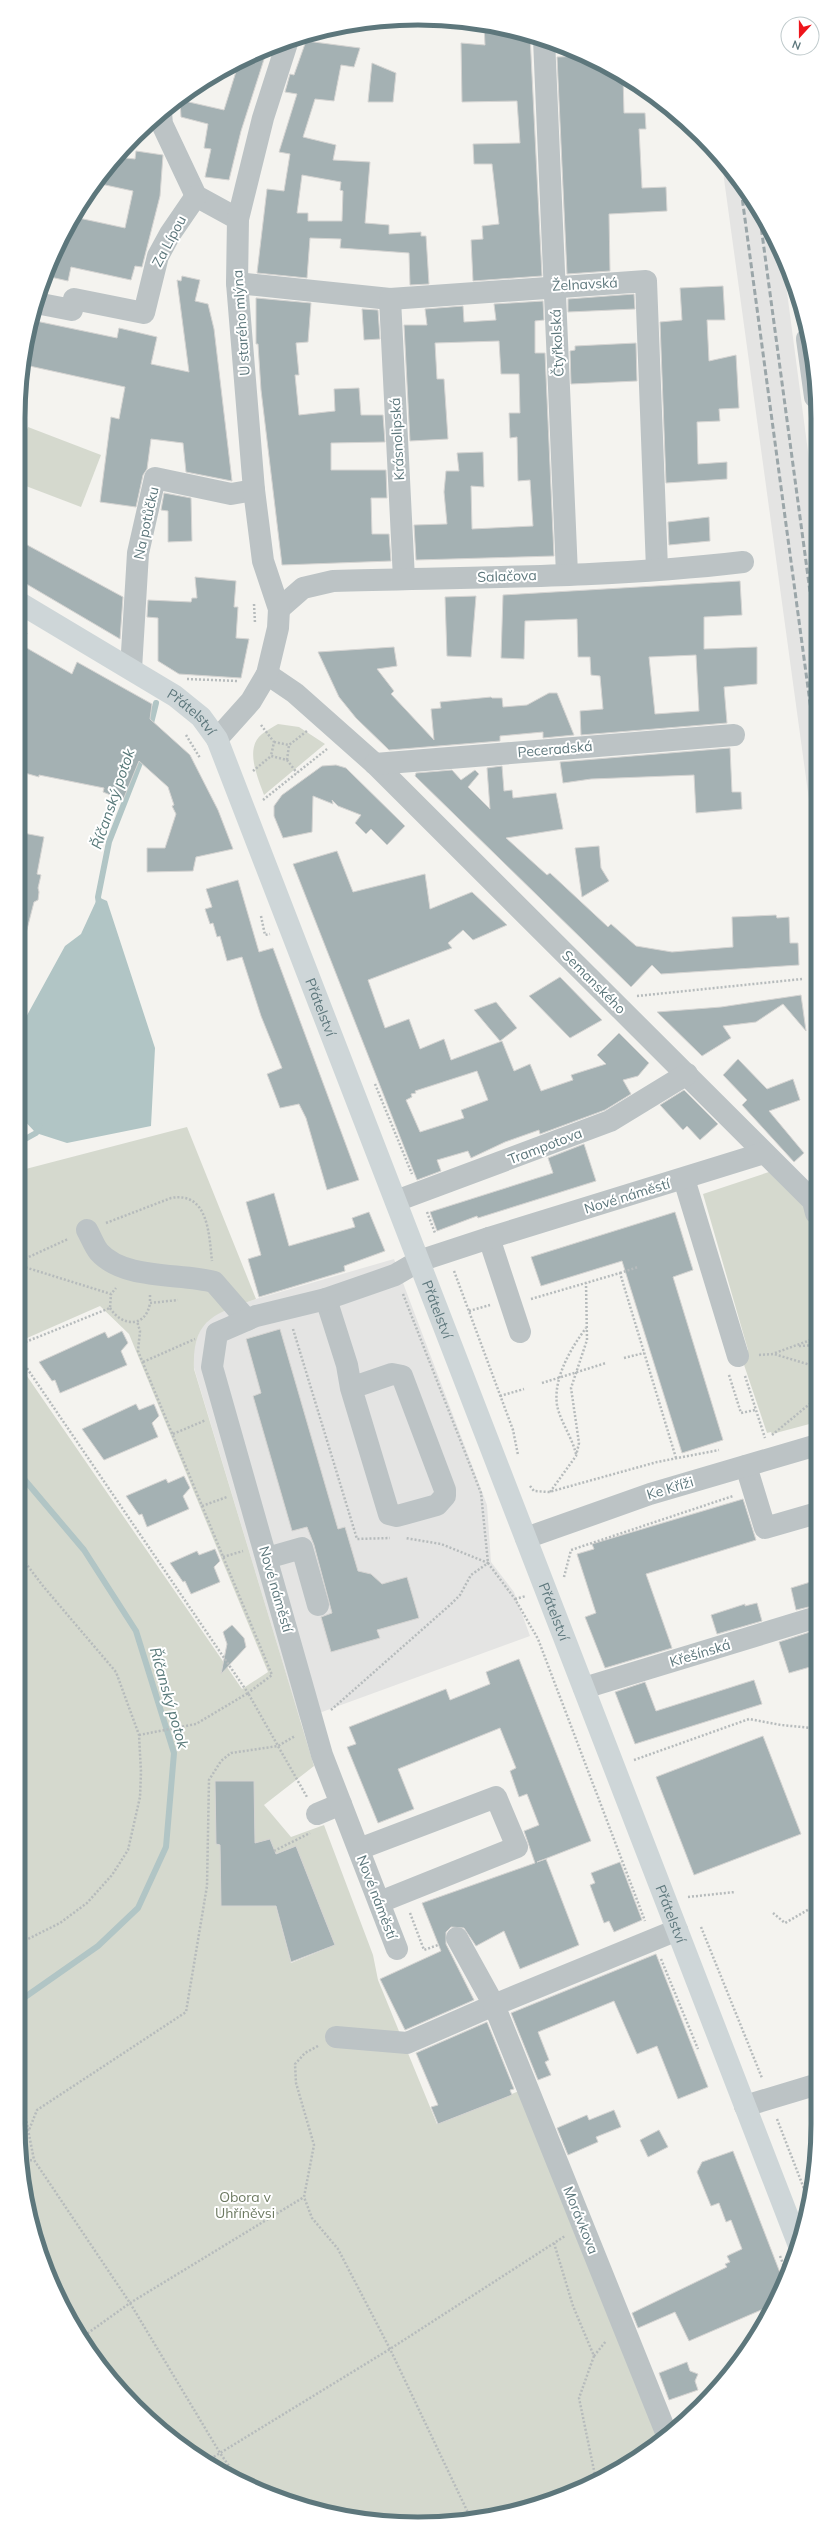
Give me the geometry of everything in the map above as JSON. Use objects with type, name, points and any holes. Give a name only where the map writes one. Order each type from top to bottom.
[{"type":"main road","name":"Přátelství","points":[[25,606],[131,669],[189,706],[217,739],[795,2235]]},
{"type":"street","name":"Čtyřkolská","points":[[544,46],[567,574]]},
{"type":"street","name":"U starého mlýna","points":[[279,609],[263,561],[254,490],[237,283],[238,219],[263,118],[285,49]]},
{"type":"street","points":[[162,121],[196,196],[238,219]]},
{"type":"street","name":"Za Lípou","points":[[42,304],[72,310],[74,299],[144,313],[158,256],[170,234],[196,196]]},
{"type":"street","name":"Želnavská","points":[[237,283],[390,299],[555,286],[646,281],[658,569]]},
{"type":"street","name":"Krásnolipská","points":[[390,299],[404,579]]},
{"type":"street","name":"Na potůčku","points":[[131,669],[138,554],[155,478],[231,494],[254,490]]},
{"type":"street","name":"Salačova","points":[[279,609],[293,595],[317,583],[567,574],[658,569],[743,562]]},
{"type":"street","points":[[217,739],[251,701],[267,674],[278,628],[279,609]]},
{"type":"street","name":"Semanského","points":[[267,674],[295,693],[345,735],[375,764],[687,1074],[811,1203]]},
{"type":"street","name":"Peceradská","points":[[375,764],[734,735]]},
{"type":"street","name":"Trampotova","points":[[396,1201],[610,1121],[687,1074]]},
{"type":"street","name":"Nové náměstí","points":[[397,1949],[341,1804],[259,1553],[212,1367],[217,1333],[247,1320],[326,1299],[395,1275],[419,1261],[764,1153]]},
{"type":"street","points":[[684,1179],[738,1356]]},
{"type":"street","points":[[87,1230],[98,1250],[105,1258],[122,1266],[141,1272],[202,1278],[215,1283],[247,1320]]},
{"type":"street","points":[[489,1238],[520,1332]]},
{"type":"street","points":[[326,1299],[347,1365],[351,1388],[389,1514],[397,1516],[437,1505],[442,1501],[444,1490],[402,1376],[392,1374],[351,1388]]},
{"type":"street","name":"Ke Kříži","points":[[526,1538],[650,1494],[811,1447]]},
{"type":"street","points":[[746,1466],[765,1528],[811,1515]]},
{"type":"street","points":[[259,1553],[302,1548],[318,1605]]},
{"type":"street","name":"Křešínská","points":[[584,1688],[811,1619]]},
{"type":"street","points":[[359,1849],[496,1797],[517,1847],[380,1902]]},
{"type":"street","points":[[315,1823],[341,1804]]},
{"type":"street","points":[[336,2037],[407,2043],[494,2005],[677,1930]]},
{"type":"street","name":"Morávkova","points":[[457,1938],[494,2005],[665,2429]]},
{"type":"street","points":[[745,2106],[811,2086]]},
{"type":"path","points":[[253,600],[256,629]]},
{"type":"path","points":[[186,679],[239,681]]},
{"type":"path","points":[[261,725],[274,742],[289,744],[309,729]]},
{"type":"path","points":[[184,733],[204,765]]},
{"type":"path","points":[[263,800],[345,735]]},
{"type":"path","points":[[253,771],[271,756],[274,742]]},
{"type":"path","points":[[287,760],[289,744]]},
{"type":"path","points":[[271,756],[287,760],[297,773]]},
{"type":"path","points":[[611,998],[802,979]]},
{"type":"path","points":[[171,1198],[180,1198],[193,1202],[203,1212],[208,1220],[215,1283]]},
{"type":"path","points":[[25,1267],[111,1294]]},
{"type":"path","points":[[526,1293],[530,1299],[638,1267]]},
{"type":"path","points":[[620,1273],[676,1458]]},
{"type":"path","points":[[123,1283],[111,1294],[110,1308],[119,1319],[128,1322],[137,1321],[147,1314],[150,1303]]},
{"type":"path","points":[[586,1283],[587,1340],[571,1388],[579,1443],[576,1456],[549,1492],[676,1458],[721,1449]]},
{"type":"path","points":[[469,1311],[497,1302]]},
{"type":"path","points":[[25,1342],[110,1308]]},
{"type":"path","points":[[137,1321],[140,1331],[138,1351],[272,1675],[248,1692],[196,1724],[187,1727],[139,1735]]},
{"type":"path","points":[[291,1322],[357,1539],[393,1538]]},
{"type":"path","points":[[576,1456],[572,1440],[557,1405],[560,1377],[572,1351],[586,1328]]},
{"type":"path","points":[[143,1362],[202,1336]]},
{"type":"path","points":[[766,1440],[738,1356],[774,1354],[811,1340]]},
{"type":"path","points":[[794,1346],[811,1345]]},
{"type":"path","points":[[624,1358],[644,1353]]},
{"type":"path","points":[[774,1354],[810,1366]]},
{"type":"path","points":[[542,1383],[606,1363]]},
{"type":"path","points":[[25,1365],[248,1692],[278,1746],[315,1725],[445,1610],[460,1595],[471,1575],[488,1564]]},
{"type":"path","points":[[500,1396],[524,1389]]},
{"type":"path","points":[[766,1440],[811,1403]]},
{"type":"path","points":[[173,1434],[212,1418]]},
{"type":"path","points":[[758,1442],[780,1436]]},
{"type":"path","points":[[563,1584],[571,1550],[753,1489]]},
{"type":"path","points":[[202,1506],[228,1496]]},
{"type":"path","points":[[400,1538],[442,1544],[488,1564],[515,1599],[538,1639]]},
{"type":"path","points":[[223,1557],[259,1553]]},
{"type":"path","points":[[25,1562],[43,1586],[116,1672],[139,1735],[141,1772],[140,1797],[128,1850],[112,1875],[87,1903],[60,1923],[25,1940]]},
{"type":"path","points":[[637,1768],[634,1760],[749,1719],[781,1725],[811,1728]]},
{"type":"path","points":[[25,2132],[29,2130],[37,2110],[186,2012],[207,1886],[208,1793]]},
{"type":"path","points":[[274,1851],[315,1823]]},
{"type":"path","points":[[686,1889],[692,1904]]},
{"type":"path","points":[[773,1914],[784,1923],[811,1908]]},
{"type":"path","points":[[700,1925],[805,2191]]},
{"type":"path","points":[[336,2037],[305,2053],[295,2064],[296,2083],[314,2145],[304,2196],[312,2218],[338,2249],[390,2349],[469,2514]]},
{"type":"path","points":[[25,2111],[34,2160],[130,2303],[220,2453],[232,2470]]},
{"type":"path","points":[[27,2161],[34,2160]]},
{"type":"path","points":[[86,2334],[130,2303],[304,2196]]},
{"type":"path","points":[[212,2458],[390,2349],[582,2225]]},
{"type":"path","points":[[554,2243],[573,2306],[594,2356],[579,2398],[595,2474]]},
{"type":"shaded area","points":[[723,171],[745,200],[758,222],[770,244],[785,280],[811,475],[811,814]]},
{"type":"shaded area","points":[[98,897],[107,901],[155,1048],[151,1126],[67,1143],[36,1133],[25,1121],[25,1019],[65,946],[81,934]]},
{"type":"shaded area","points":[[394,1259],[487,1505],[491,1562],[514,1592],[530,1636],[300,1720],[194,1368],[193,1348],[201,1328],[214,1314],[256,1299]]},
{"type":"green space","points":[[28,427],[101,455],[81,507],[25,486],[25,435]]},
{"type":"green space","points":[[278,724],[299,727],[325,744],[264,795],[254,763],[254,747],[262,734]]},
{"type":"green space","name":"Obora v Uhříněvsi","points":[[187,1127],[256,1299],[229,1309],[209,1320],[202,1328],[197,1339],[194,1352],[194,1369],[314,1766],[264,1805],[291,1837],[324,1825],[373,1955],[378,1980],[437,2124],[519,2091],[658,2435],[614,2464],[568,2487],[520,2504],[495,2509],[469,2514],[418,2517],[367,2514],[316,2504],[268,2487],[221,2464],[200,2451],[179,2436],[140,2402],[106,2363],[91,2342],[66,2298],[55,2274],[38,2226],[33,2201],[28,2175],[25,2124],[25,1373],[242,1689],[268,1672],[129,1334],[100,1306],[25,1339],[25,1169]],"holes":[[[215,1781],[254,1781],[255,1843],[270,1839],[275,1854],[296,1846],[335,1945],[291,1963],[272,1892],[255,1906],[221,1906],[220,1845],[216,1844]]]},
{"type":"green space","points":[[772,1171],[811,1210],[811,1424],[772,1434],[771,1432],[767,1433],[740,1353],[748,1350],[703,1194]]},
{"type":"building","points":[[484,31],[530,41],[542,276],[473,281],[471,240],[483,239],[482,226],[499,224],[492,164],[474,164],[473,144],[520,143],[517,101],[462,102],[461,43],[485,45]]},
{"type":"building","points":[[306,41],[360,48],[354,67],[341,65],[334,101],[315,99],[303,137],[336,145],[333,160],[370,162],[365,223],[389,225],[389,234],[421,232],[421,236],[426,236],[429,284],[410,285],[409,253],[340,248],[341,239],[310,238],[307,278],[257,273],[267,189],[284,191],[290,154],[279,152],[297,94],[285,92],[290,74],[294,75]],"holes":[[[302,175],[341,182],[340,190],[343,191],[342,221],[308,221],[308,213],[297,213]]]},
{"type":"building","points":[[265,56],[241,131],[229,180],[205,177],[211,149],[204,148],[208,124],[181,117],[180,105],[186,101],[224,110],[236,70]]},
{"type":"building","points":[[557,57],[571,57],[623,83],[624,113],[645,113],[646,129],[639,129],[642,188],[666,187],[667,211],[609,214],[610,271],[567,274]]},
{"type":"building","points":[[372,63],[396,73],[393,102],[368,102]]},
{"type":"building","points":[[136,151],[163,155],[160,196],[142,267],[135,266],[131,280],[71,267],[68,281],[52,277],[66,244],[80,218],[125,228],[133,191],[102,184],[124,158],[135,159]]},
{"type":"building","points":[[182,276],[200,280],[195,301],[208,304],[214,329],[232,481],[186,472],[183,443],[151,439],[147,469],[143,475],[136,507],[100,502],[111,417],[119,419],[125,387],[28,366],[37,321],[117,338],[119,328],[157,337],[151,364],[189,372],[177,280],[181,281]]},
{"type":"building","points":[[723,286],[725,320],[707,320],[709,361],[736,355],[739,408],[719,409],[720,421],[697,422],[698,464],[727,462],[727,479],[666,483],[660,322],[682,320],[680,288]]},
{"type":"building","points":[[634,294],[635,309],[568,312],[568,299]]},
{"type":"building","points":[[256,298],[311,303],[308,342],[296,343],[299,375],[295,375],[299,415],[335,411],[334,389],[359,388],[361,415],[383,415],[385,442],[331,443],[331,470],[386,470],[387,498],[371,498],[372,534],[389,534],[391,561],[282,565],[261,390],[258,344],[256,344]]},
{"type":"building","points":[[543,301],[544,320],[535,321],[535,353],[545,353],[554,556],[416,560],[414,525],[447,524],[444,492],[446,471],[459,471],[457,453],[483,452],[484,487],[471,486],[472,529],[533,526],[530,480],[518,481],[517,437],[510,438],[509,413],[520,413],[519,374],[501,374],[499,341],[435,343],[437,379],[444,379],[448,439],[410,441],[404,325],[427,325],[425,309],[463,306],[464,322],[496,320],[494,304]]},
{"type":"building","points":[[362,309],[378,310],[380,339],[364,340]]},
{"type":"building","points":[[636,343],[637,381],[571,384],[570,351],[575,350],[575,346]]},
{"type":"building","points":[[164,493],[191,498],[192,541],[168,542],[168,511],[161,510]]},
{"type":"building","points":[[709,517],[710,541],[669,545],[668,522]]},
{"type":"building","points":[[25,544],[123,597],[120,639],[25,583]]},
{"type":"building","points":[[195,577],[236,581],[234,607],[238,607],[236,638],[249,639],[241,678],[179,674],[158,661],[158,618],[147,617],[148,600],[191,602],[192,598],[197,598]]},
{"type":"building","points":[[740,581],[742,615],[704,617],[704,649],[757,647],[757,684],[724,687],[727,723],[581,735],[580,711],[603,709],[600,676],[591,675],[590,657],[578,657],[577,619],[525,621],[524,659],[501,658],[503,595]],"holes":[[[696,655],[699,711],[655,714],[649,657]]]},
{"type":"building","points":[[476,596],[471,657],[447,656],[445,597]]},
{"type":"building","points":[[25,647],[72,674],[77,662],[152,704],[150,719],[190,755],[218,810],[233,849],[196,857],[193,871],[147,872],[147,848],[165,848],[176,814],[172,806],[174,805],[168,787],[139,761],[123,800],[103,792],[104,788],[39,775],[39,777],[25,773]]},
{"type":"building","points":[[394,647],[397,666],[377,669],[394,691],[391,694],[434,740],[431,709],[441,708],[440,702],[491,697],[502,698],[503,707],[527,705],[549,693],[557,693],[574,735],[543,738],[543,732],[500,736],[500,741],[389,750],[356,718],[339,697],[318,652]]},
{"type":"building","points":[[730,748],[732,792],[741,792],[742,809],[696,813],[694,775],[591,779],[563,783],[560,762]]},
{"type":"building","points":[[336,765],[346,768],[405,826],[387,845],[371,829],[366,834],[355,823],[361,815],[338,806],[332,800],[333,804],[313,796],[312,832],[283,838],[274,816],[274,806],[282,795],[322,766]]},
{"type":"building","points":[[502,766],[504,791],[512,790],[513,798],[556,793],[563,829],[506,838],[547,875],[550,873],[608,927],[611,924],[636,946],[672,952],[733,947],[732,917],[776,915],[777,918],[789,917],[790,943],[798,943],[799,965],[661,974],[652,965],[631,987],[415,776],[416,773],[452,770],[461,780],[475,770],[479,774],[468,787],[490,809],[487,768]]},
{"type":"building","points":[[25,833],[44,837],[37,874],[41,875],[38,888],[38,900],[34,902],[25,937]]},
{"type":"building","points":[[599,846],[601,868],[609,881],[582,897],[575,848]]},
{"type":"building","points":[[337,851],[353,892],[425,874],[430,909],[472,892],[507,925],[473,940],[463,930],[448,943],[452,948],[368,980],[385,1028],[409,1019],[420,1049],[444,1039],[451,1060],[502,1041],[514,1071],[530,1064],[541,1091],[573,1080],[571,1075],[606,1064],[597,1055],[619,1033],[649,1063],[638,1076],[623,1080],[631,1094],[605,1110],[540,1134],[539,1130],[505,1142],[471,1158],[468,1151],[437,1160],[441,1171],[417,1180],[293,864]],"holes":[[[477,1071],[488,1100],[461,1110],[464,1118],[420,1132],[406,1100],[412,1097],[411,1094],[416,1093],[415,1091]]]},
{"type":"building","points":[[238,880],[259,952],[273,948],[359,1180],[327,1190],[306,1118],[299,1104],[280,1108],[267,1074],[282,1068],[261,1016],[242,957],[227,961],[220,936],[217,937],[213,923],[210,924],[205,909],[212,907],[206,889]]},
{"type":"building","points":[[560,977],[602,1020],[570,1038],[529,996]]},
{"type":"building","points":[[801,995],[806,1031],[783,1004],[756,1022],[723,1026],[731,1038],[702,1056],[657,1012],[721,1007]]},
{"type":"building","points":[[496,1002],[517,1028],[500,1041],[474,1010]]},
{"type":"building","points":[[738,1059],[767,1089],[793,1079],[800,1100],[769,1111],[804,1153],[794,1162],[742,1105],[747,1100],[723,1075]]},
{"type":"building","points":[[684,1090],[718,1124],[700,1140],[687,1126],[683,1130],[660,1105]]},
{"type":"building","points":[[584,1144],[596,1181],[478,1218],[477,1216],[437,1231],[430,1212],[553,1173],[548,1158]]},
{"type":"building","points":[[274,1193],[289,1246],[355,1227],[352,1218],[369,1212],[385,1251],[344,1266],[345,1271],[259,1297],[248,1259],[261,1255],[246,1202]]},
{"type":"building","points":[[675,1212],[693,1270],[673,1277],[723,1440],[682,1453],[622,1261],[541,1286],[531,1257]]},
{"type":"building","points":[[280,1329],[338,1529],[345,1527],[358,1571],[371,1574],[382,1584],[407,1577],[419,1618],[377,1630],[380,1638],[331,1652],[321,1617],[332,1613],[314,1545],[307,1527],[292,1531],[253,1396],[261,1393],[246,1339]]},
{"type":"building","points":[[122,1331],[128,1343],[121,1351],[127,1365],[60,1393],[55,1380],[52,1381],[39,1362],[105,1332],[108,1338]]},
{"type":"building","points":[[136,1404],[139,1410],[154,1404],[159,1416],[152,1423],[158,1437],[104,1460],[82,1429]]},
{"type":"building","points":[[184,1476],[190,1488],[183,1496],[189,1509],[147,1527],[142,1514],[139,1515],[126,1496],[166,1479],[168,1483]]},
{"type":"building","points":[[743,1499],[756,1540],[646,1574],[672,1648],[605,1668],[585,1617],[596,1613],[577,1554],[594,1549],[592,1544]]},
{"type":"building","points":[[215,1549],[220,1561],[214,1567],[220,1582],[191,1594],[185,1581],[183,1582],[170,1563],[197,1551],[199,1555]]},
{"type":"building","points":[[811,1582],[811,1606],[796,1610],[791,1588]]},
{"type":"building","points":[[757,1603],[762,1621],[717,1634],[711,1615],[745,1604],[745,1606]]},
{"type":"building","points":[[232,1625],[244,1638],[246,1647],[221,1674],[227,1644],[223,1632]]},
{"type":"building","points":[[811,1632],[811,1667],[789,1673],[779,1642]]},
{"type":"building","points":[[519,1659],[591,1841],[537,1862],[546,1859],[579,1945],[520,1969],[504,1931],[476,1946],[464,1928],[451,1927],[446,1932],[446,1944],[474,2000],[405,2030],[380,1979],[441,1951],[422,1903],[535,1863],[524,1831],[539,1825],[527,1794],[519,1797],[510,1771],[516,1768],[500,1728],[398,1769],[414,1809],[378,1823],[347,1747],[356,1744],[349,1727],[446,1689],[450,1700],[490,1684],[486,1672]]},
{"type":"building","points":[[754,1680],[762,1704],[635,1744],[615,1692],[645,1682],[656,1711]]},
{"type":"building","points":[[763,1736],[801,1834],[694,1875],[656,1777]]},
{"type":"building","points":[[215,1781],[254,1781],[255,1843],[270,1839],[276,1854],[296,1846],[335,1945],[291,1962],[276,1906],[221,1906],[220,1845],[216,1844]]},
{"type":"building","points":[[620,1862],[642,1920],[614,1932],[609,1921],[604,1923],[590,1885],[595,1883],[591,1873]]},
{"type":"building","points":[[656,1954],[708,2087],[678,2099],[657,2046],[637,2054],[614,2001],[538,2032],[549,2060],[545,2062],[551,2075],[538,2080],[511,2013]]},
{"type":"building","points":[[487,2022],[514,2089],[510,2090],[512,2095],[438,2124],[431,2107],[438,2105],[416,2053]]},
{"type":"building","points":[[614,2110],[621,2127],[596,2137],[598,2142],[568,2155],[557,2128],[587,2115],[589,2120]]},
{"type":"building","points":[[659,2130],[668,2147],[648,2157],[640,2140]]},
{"type":"building","points":[[733,2151],[781,2275],[764,2309],[689,2341],[675,2312],[638,2328],[632,2313],[727,2267],[725,2264],[730,2262],[727,2256],[742,2249],[731,2220],[726,2222],[719,2203],[711,2206],[697,2172],[702,2162]]},
{"type":"building","points":[[687,2362],[690,2371],[698,2374],[695,2381],[698,2390],[669,2400],[659,2373]]},
{"type":"waterway","name":"Říčanský potok","points":[[150,727],[156,703]]},
{"type":"waterway","name":"Říčanský potok","points":[[99,904],[98,897],[109,842],[143,755]]},
{"type":"waterway","name":"Říčanský potok","points":[[25,1139],[36,1133],[39,1126]]},
{"type":"waterway","name":"Říčanský potok","points":[[25,1480],[84,1550],[136,1631],[174,1753],[166,1847],[138,1908],[98,1946],[25,1997]]},
{"type":"railway","points":[[742,196],[811,710]]},
{"type":"railway","points":[[761,228],[811,599]]}]
